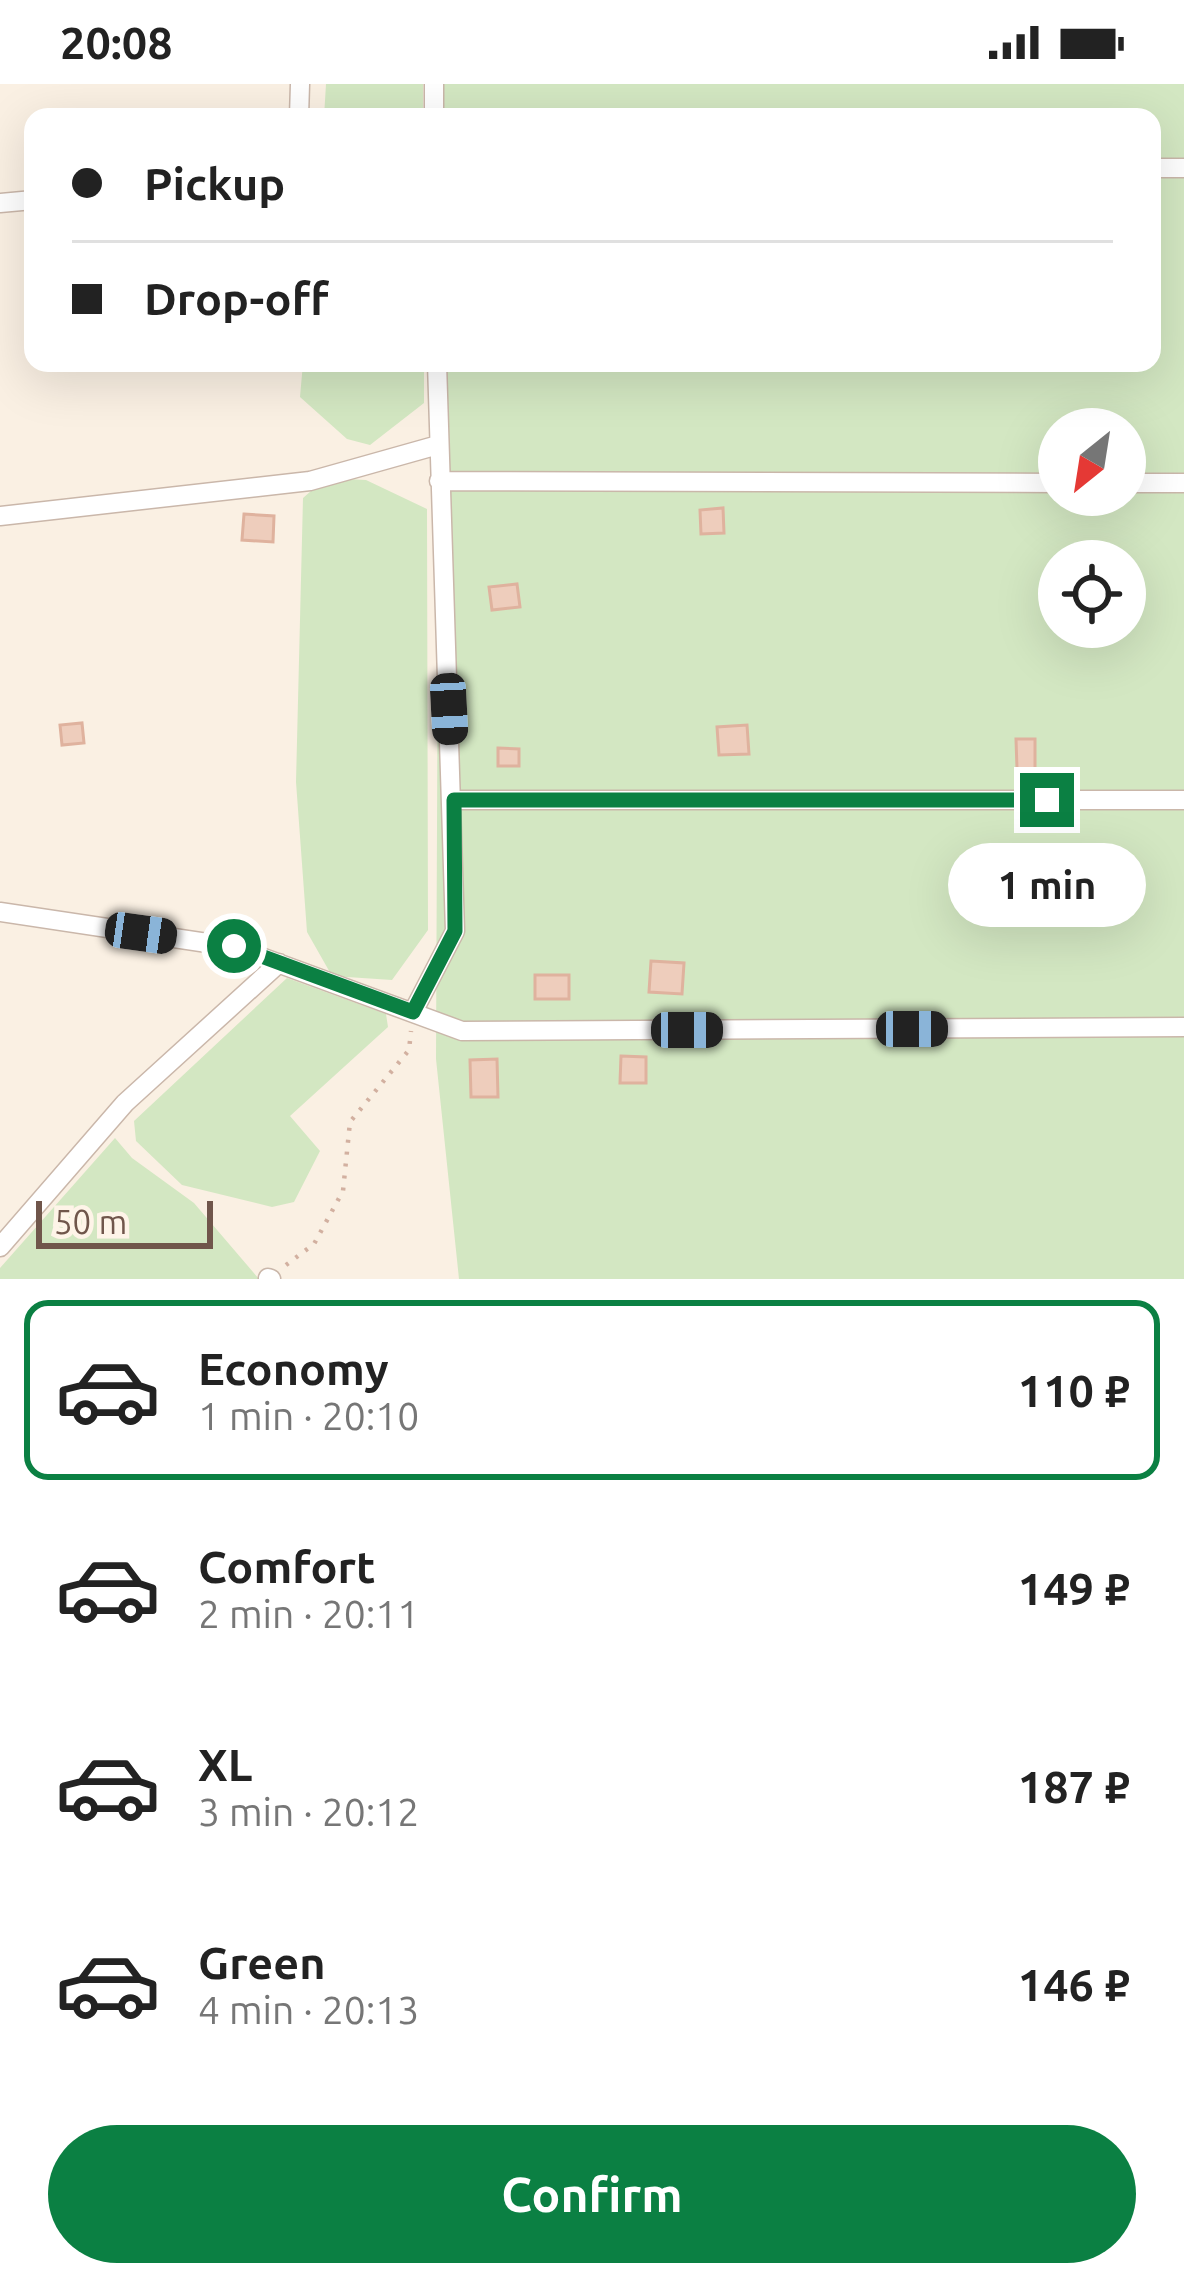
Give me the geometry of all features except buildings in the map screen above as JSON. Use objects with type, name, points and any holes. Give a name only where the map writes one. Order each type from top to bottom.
[{"type":"street","points":[[413,1012],[455,931],[437,372]]},
{"type":"street","points":[[0,516],[310,481],[439,445]]},
{"type":"street","points":[[439,481],[1038,483]]},
{"type":"street","points":[[1146,483],[1184,483]]},
{"type":"street","points":[[454,800],[1184,800]]},
{"type":"street","points":[[0,912],[234,946],[462,1030],[1184,1027]]},
{"type":"street","points":[[0,1246],[125,1102],[279,963]]},
{"type":"path","points":[[270,1278],[314,1244],[343,1191],[350,1122],[409,1050],[413,1012]]},
{"type":"green space","points":[[326,84],[423,84],[423,108],[325,108]]},
{"type":"green space","points":[[440,84],[1184,84],[1184,1279],[459,1279],[436,1059],[439,372],[1161,372],[1161,108],[440,108]]},
{"type":"green space","points":[[302,372],[424,372],[424,403],[370,445],[347,439],[300,397]]},
{"type":"green space","points":[[326,478],[366,480],[427,509],[428,930],[392,980],[332,976],[307,932],[296,782],[303,498]]},
{"type":"green space","points":[[287,978],[386,1014],[388,1027],[290,1116],[320,1151],[294,1202],[272,1207],[182,1185],[136,1141],[134,1121]]},
{"type":"green space","points":[[115,1138],[132,1158],[194,1203],[259,1279],[0,1279],[0,1268]]},
{"type":"route","points":[[234,946],[413,1012],[455,931],[454,800],[1047,800]]}]
